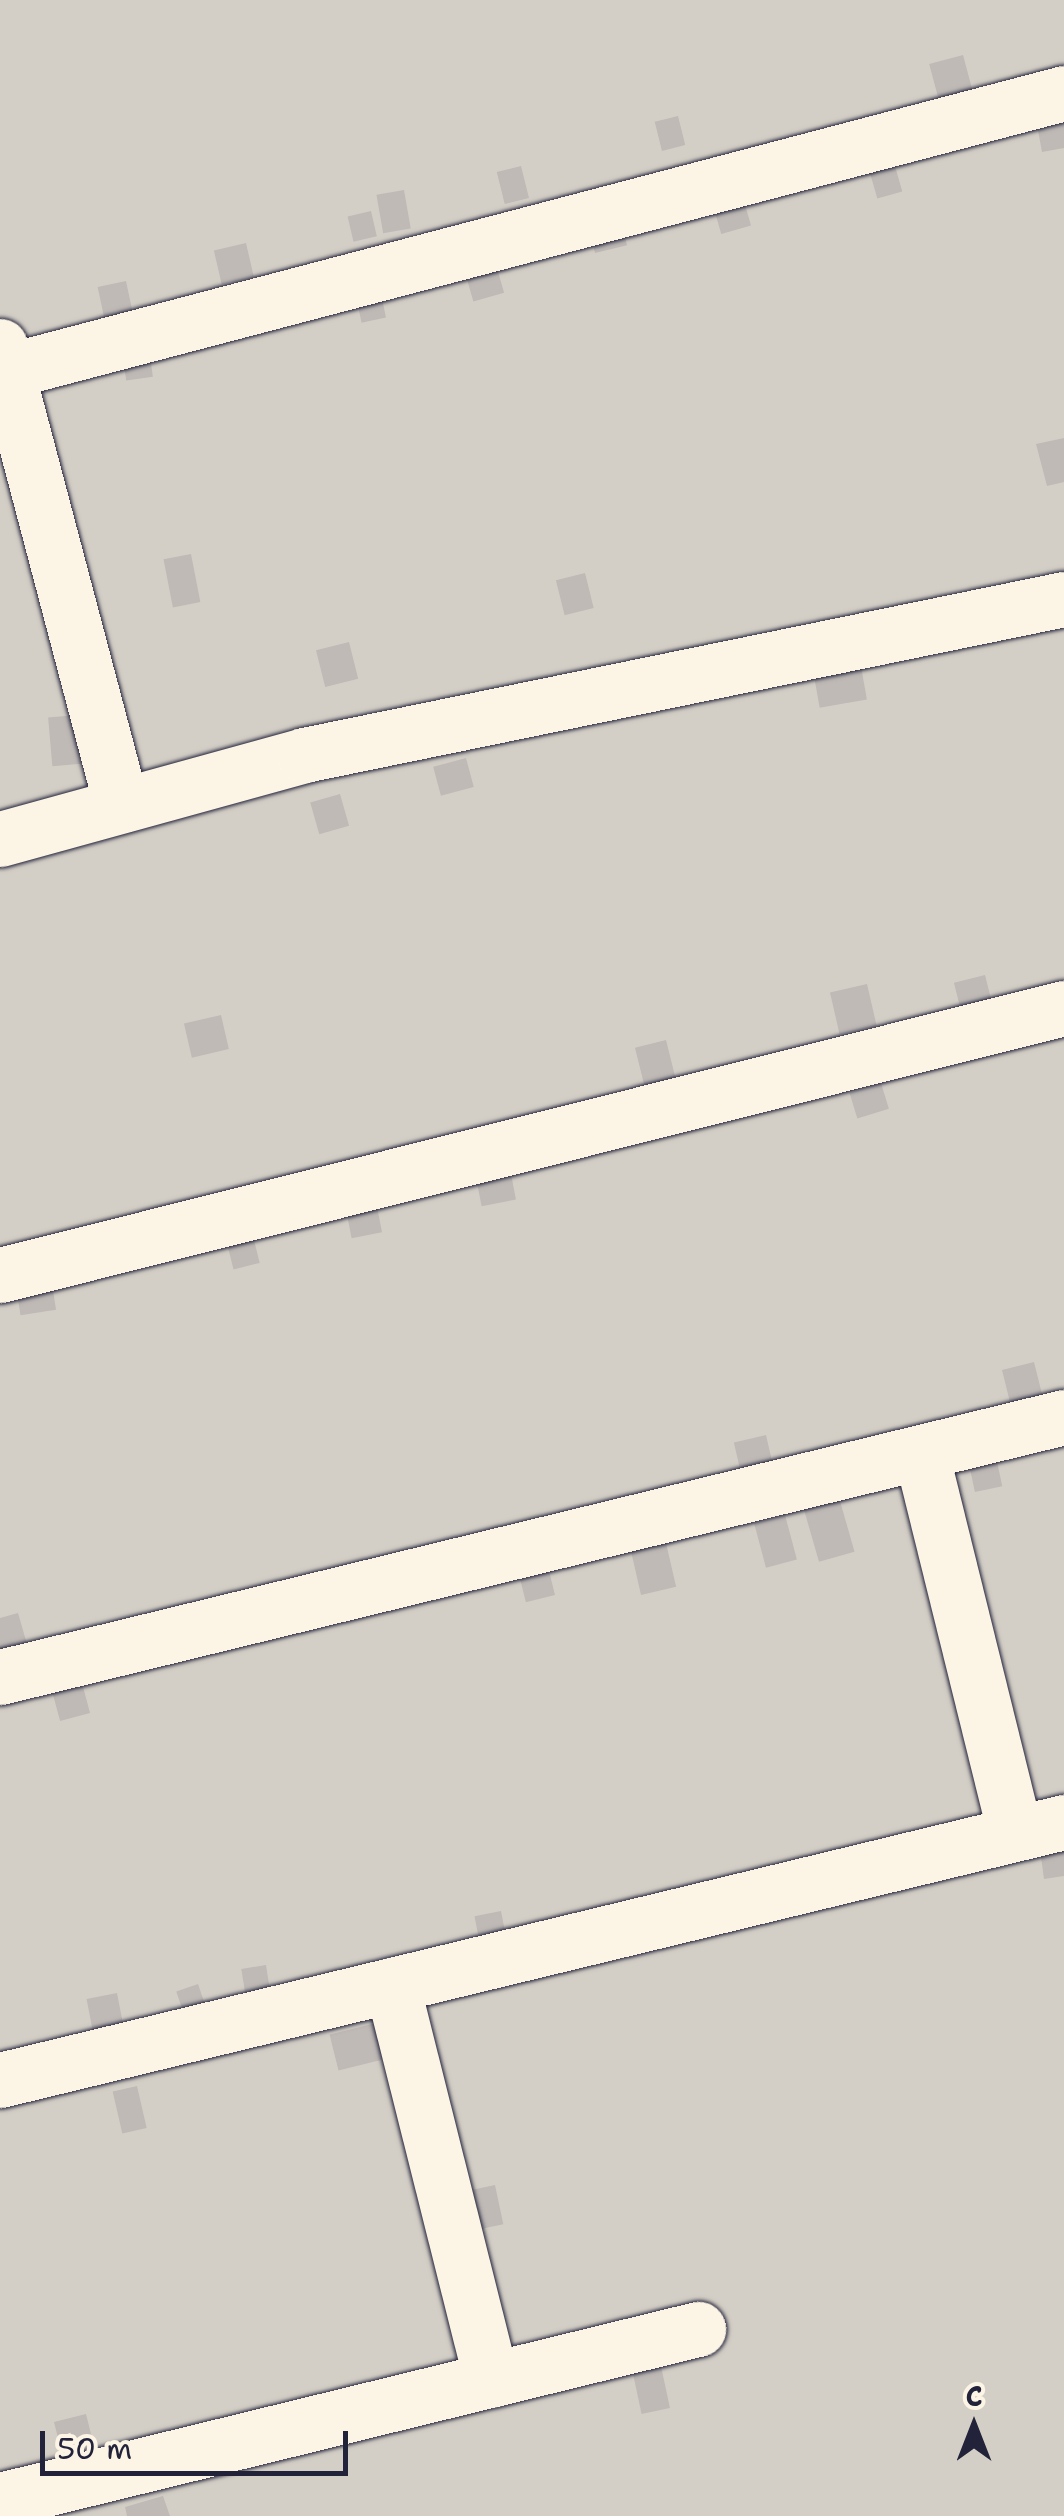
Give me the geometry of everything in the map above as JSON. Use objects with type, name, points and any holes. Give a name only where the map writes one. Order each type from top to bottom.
[{"type":"lane","points":[[121,805],[2,363],[1064,93]]},
{"type":"lane","points":[[0,839],[304,754],[1064,599]]},
{"type":"lane","points":[[0,1276],[1064,1008]]},
{"type":"lane","points":[[0,1677],[1064,1416]]},
{"type":"lane","points":[[0,2080],[1040,1828],[920,1452]]},
{"type":"lane","points":[[392,1985],[491,2380]]},
{"type":"lane","points":[[0,2500],[698,2329]]},
{"type":"shaded area","points":[[0,0],[1064,0],[1064,2516],[0,2516]]},
{"type":"building","points":[[963,55],[973,92],[939,101],[929,64]]},
{"type":"building","points":[[1064,115],[1064,148],[1042,152],[1036,120]]},
{"type":"building","points":[[678,116],[685,145],[662,151],[655,122]]},
{"type":"building","points":[[891,152],[902,191],[877,199],[866,159]]},
{"type":"building","points":[[521,166],[529,198],[505,204],[497,172]]},
{"type":"building","points":[[740,187],[751,225],[721,234],[710,196]]},
{"type":"building","points":[[404,190],[411,228],[383,233],[376,195]]},
{"type":"building","points":[[371,211],[377,236],[353,242],[348,216]]},
{"type":"building","points":[[620,217],[627,245],[595,253],[588,225]]},
{"type":"building","points":[[246,243],[254,277],[222,285],[214,250]]},
{"type":"building","points":[[495,261],[504,293],[473,302],[464,270]]},
{"type":"building","points":[[126,281],[133,314],[105,320],[98,287]]},
{"type":"building","points":[[381,294],[386,317],[362,323],[357,299]]},
{"type":"building","points":[[149,349],[153,377],[126,380],[122,353]]},
{"type":"building","points":[[1064,438],[1064,482],[1047,486],[1036,444]]},
{"type":"building","points":[[191,554],[200,602],[173,607],[164,559]]},
{"type":"building","points":[[585,573],[594,608],[565,615],[556,580]]},
{"type":"building","points":[[349,642],[358,679],[325,687],[316,650]]},
{"type":"building","points":[[861,666],[867,699],[820,708],[814,674]]},
{"type":"building","points":[[77,715],[81,764],[52,766],[48,718]]},
{"type":"building","points":[[466,758],[474,787],[441,796],[433,767]]},
{"type":"building","points":[[340,794],[349,826],[319,834],[310,803]]},
{"type":"building","points":[[985,975],[991,999],[960,1007],[954,983]]},
{"type":"building","points":[[867,984],[877,1026],[840,1034],[830,993]]},
{"type":"building","points":[[221,1015],[229,1049],[192,1058],[184,1024]]},
{"type":"building","points":[[666,1040],[676,1079],[645,1087],[635,1048]]},
{"type":"building","points":[[881,1083],[889,1109],[857,1118],[849,1093]]},
{"type":"building","points":[[511,1174],[516,1200],[482,1206],[477,1181]]},
{"type":"building","points":[[374,1191],[382,1232],[352,1238],[344,1197]]},
{"type":"building","points":[[251,1228],[260,1263],[234,1269],[225,1235]]},
{"type":"building","points":[[52,1284],[56,1310],[21,1315],[16,1290]]},
{"type":"building","points":[[1034,1362],[1044,1401],[1012,1409],[1002,1370]]},
{"type":"building","points":[[766,1435],[774,1470],[742,1478],[734,1442]]},
{"type":"building","points":[[995,1452],[1002,1486],[975,1492],[968,1458]]},
{"type":"building","points":[[838,1494],[855,1552],[819,1562],[802,1504]]},
{"type":"building","points":[[785,1515],[797,1559],[766,1568],[754,1523]]},
{"type":"building","points":[[666,1543],[676,1587],[641,1595],[631,1551]]},
{"type":"building","points":[[547,1563],[555,1595],[526,1602],[518,1570]]},
{"type":"building","points":[[18,1613],[27,1644],[0,1651],[0,1618]]},
{"type":"building","points":[[82,1683],[90,1713],[60,1721],[52,1691]]},
{"type":"building","points":[[1064,1838],[1064,1876],[1044,1879],[1039,1842]]},
{"type":"building","points":[[501,1911],[508,1948],[482,1953],[474,1916]]},
{"type":"building","points":[[266,1965],[270,1989],[245,1993],[241,1969]]},
{"type":"building","points":[[198,1984],[206,2007],[184,2014],[176,1991]]},
{"type":"building","points":[[117,1993],[125,2034],[95,2040],[87,1999]]},
{"type":"building","points":[[380,2022],[389,2058],[338,2070],[330,2035]]},
{"type":"building","points":[[137,2086],[147,2128],[122,2134],[113,2092]]},
{"type":"building","points":[[495,2185],[503,2224],[476,2230],[468,2191]]},
{"type":"building","points":[[661,2366],[670,2408],[642,2414],[633,2372]]},
{"type":"building","points":[[86,2414],[96,2453],[64,2461],[54,2422]]},
{"type":"building","points":[[163,2496],[170,2516],[127,2516],[125,2507]]}]
